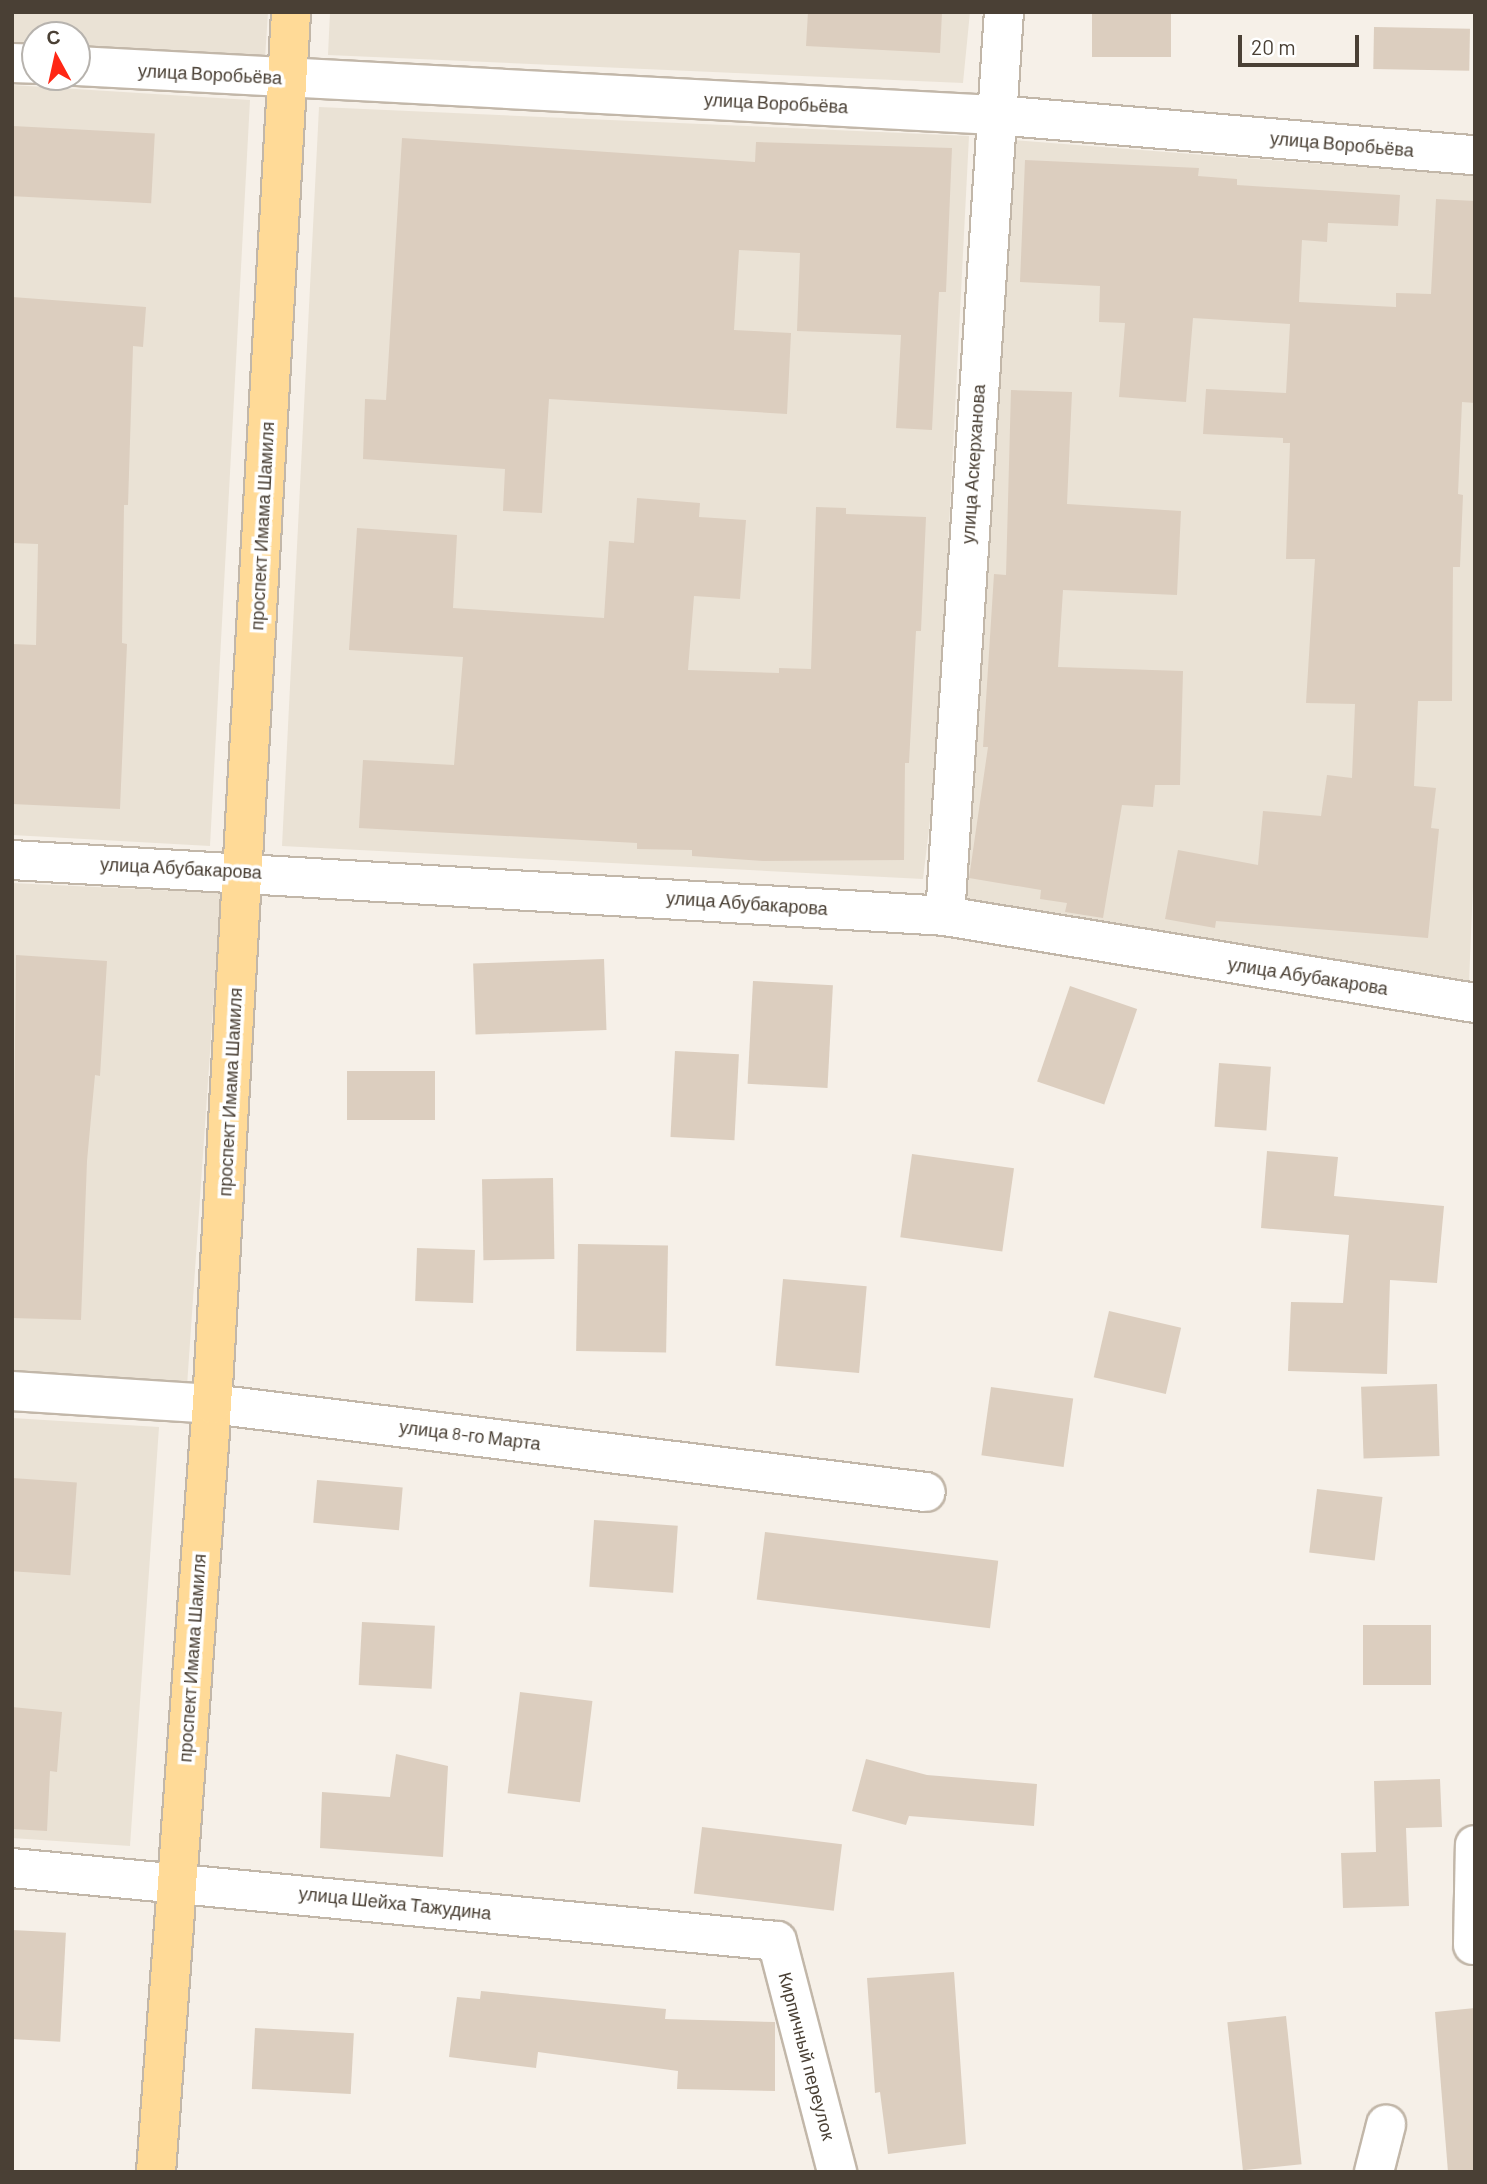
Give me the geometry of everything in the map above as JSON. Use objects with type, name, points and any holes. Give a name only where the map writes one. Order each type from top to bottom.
[{"type":"main road","name":"проспект Имама Шамиля","points":[[156,2172],[212,1404],[290,12]]},
{"type":"street","name":"улица Аскерханова","points":[[945,916],[995,114],[1004,12]]},
{"type":"street","name":"улица Воробьёва","points":[[91,67],[995,114],[1475,155]]},
{"type":"street","name":"улица Абубакарова","points":[[12,860],[243,870],[945,916],[1475,1003]]},
{"type":"street","name":"улица 8-го Марта","points":[[12,1391],[212,1404],[926,1492]]},
{"type":"street","points":[[1473,1945],[1475,1845]]},
{"type":"street","name":"улица Шейха Тажудина","points":[[12,1868],[176,1881],[777,1941]]},
{"type":"street","name":"Кирпичный переулок","points":[[777,1941],[837,2172]]},
{"type":"street","points":[[1374,2172],[1386,2125]]},
{"type":"shaded area","points":[[12,12],[268,12],[265,59],[91,49],[91,21],[21,21],[21,44],[12,44]]},
{"type":"shaded area","points":[[330,12],[970,12],[963,83],[328,55]]},
{"type":"shaded area","points":[[12,85],[21,86],[21,91],[91,90],[250,100],[210,846],[12,835]]},
{"type":"shaded area","points":[[319,107],[969,136],[937,762],[923,879],[282,846]]},
{"type":"shaded area","points":[[1014,140],[1475,176],[1475,839],[1469,982],[963,904]]},
{"type":"shaded area","points":[[12,883],[221,893],[187,1386],[12,1375]]},
{"type":"shaded area","points":[[12,1418],[159,1427],[130,1846],[12,1838]]},
{"type":"building","points":[[808,12],[942,12],[940,53],[806,46]]},
{"type":"building","points":[[1092,12],[1171,12],[1171,57],[1092,57]]},
{"type":"building","points":[[1374,27],[1470,29],[1469,71],[1373,69]]},
{"type":"building","points":[[13,126],[155,133],[151,203],[12,196]]},
{"type":"building","points":[[402,138],[755,162],[756,142],[952,148],[946,292],[939,292],[932,430],[896,428],[901,335],[797,331],[800,253],[739,250],[734,330],[791,333],[787,414],[549,399],[542,513],[503,511],[505,469],[363,459],[365,399],[386,400]]},
{"type":"building","points":[[1025,160],[1199,168],[1198,176],[1237,179],[1237,185],[1400,195],[1398,226],[1328,223],[1327,242],[1302,240],[1299,302],[1396,307],[1396,293],[1431,294],[1436,199],[1475,201],[1475,403],[1462,402],[1458,494],[1463,495],[1460,567],[1453,567],[1452,701],[1418,701],[1414,786],[1436,788],[1431,828],[1439,829],[1428,938],[1216,921],[1215,928],[1165,919],[1178,850],[1258,865],[1263,811],[1321,816],[1327,775],[1352,778],[1355,704],[1306,703],[1315,559],[1286,559],[1290,443],[1283,443],[1283,438],[1203,434],[1206,389],[1286,393],[1290,324],[1193,318],[1186,402],[1119,397],[1125,323],[1099,322],[1100,286],[1020,282]]},
{"type":"building","points":[[12,297],[146,307],[143,347],[133,346],[128,505],[124,505],[122,643],[127,644],[120,809],[12,804],[12,644],[36,645],[38,544],[12,543]]},
{"type":"building","points":[[1011,390],[1072,392],[1067,504],[1181,511],[1177,595],[1063,590],[1058,667],[1183,671],[1180,785],[1155,785],[1153,807],[1122,805],[1103,918],[1065,912],[1067,903],[1040,899],[1041,890],[969,878],[988,747],[983,747],[994,574],[1006,575]]},
{"type":"building","points":[[637,498],[700,503],[699,517],[746,520],[740,599],[694,596],[688,670],[779,673],[779,668],[811,669],[816,507],[846,508],[846,514],[926,517],[921,631],[916,631],[909,763],[905,763],[904,860],[763,861],[692,856],[692,850],[637,849],[637,843],[359,828],[363,760],[454,765],[463,657],[349,650],[357,528],[457,535],[453,608],[604,618],[609,541],[634,543]]},
{"type":"building","points":[[16,955],[107,961],[100,1076],[95,1075],[87,1161],[81,1320],[12,1318]]},
{"type":"building","points":[[604,959],[606,1030],[476,1035],[473,964]]},
{"type":"building","points":[[753,981],[833,985],[827,1088],[748,1084]]},
{"type":"building","points":[[1070,986],[1137,1009],[1104,1105],[1037,1081]]},
{"type":"building","points":[[675,1051],[739,1054],[734,1140],[670,1137]]},
{"type":"building","points":[[1219,1063],[1271,1067],[1266,1130],[1215,1127]]},
{"type":"building","points":[[347,1071],[435,1071],[435,1120],[347,1120]]},
{"type":"building","points":[[1267,1151],[1338,1157],[1334,1196],[1444,1206],[1437,1283],[1390,1280],[1387,1374],[1288,1371],[1291,1302],[1343,1303],[1349,1235],[1261,1228]]},
{"type":"building","points":[[912,1154],[1014,1168],[1002,1252],[900,1237]]},
{"type":"building","points":[[553,1178],[554,1259],[483,1260],[482,1179]]},
{"type":"building","points":[[578,1244],[668,1246],[666,1353],[576,1351]]},
{"type":"building","points":[[417,1248],[475,1250],[473,1303],[415,1301]]},
{"type":"building","points":[[783,1279],[867,1286],[859,1373],[775,1366]]},
{"type":"building","points":[[1109,1311],[1181,1328],[1166,1394],[1094,1377]]},
{"type":"building","points":[[1437,1384],[1440,1456],[1364,1459],[1361,1387]]},
{"type":"building","points":[[991,1387],[1073,1399],[1064,1467],[981,1455]]},
{"type":"building","points":[[12,1478],[77,1483],[70,1575],[12,1571]]},
{"type":"building","points":[[317,1480],[403,1487],[399,1530],[313,1523]]},
{"type":"building","points":[[1317,1489],[1383,1497],[1375,1561],[1309,1553]]},
{"type":"building","points":[[594,1520],[678,1526],[673,1593],[589,1587]]},
{"type":"building","points":[[765,1532],[998,1561],[990,1628],[757,1599]]},
{"type":"building","points":[[362,1622],[435,1626],[432,1689],[359,1685]]},
{"type":"building","points":[[1363,1625],[1431,1625],[1431,1685],[1363,1685]]},
{"type":"building","points":[[520,1692],[592,1701],[580,1802],[508,1793]]},
{"type":"building","points":[[12,1707],[62,1712],[57,1772],[50,1771],[47,1831],[12,1829]]},
{"type":"building","points":[[396,1754],[448,1766],[443,1857],[320,1848],[322,1792],[390,1797]]},
{"type":"building","points":[[866,1759],[927,1775],[1037,1784],[1034,1826],[909,1816],[906,1825],[852,1811]]},
{"type":"building","points":[[1440,1779],[1442,1827],[1406,1828],[1409,1906],[1343,1908],[1341,1853],[1376,1852],[1374,1781]]},
{"type":"building","points":[[702,1827],[842,1844],[834,1911],[694,1894]]},
{"type":"building","points":[[12,1930],[66,1933],[60,2042],[12,2039]]},
{"type":"building","points":[[954,1972],[966,2144],[888,2154],[880,2092],[875,2093],[867,1978]]},
{"type":"building","points":[[481,1991],[666,2009],[665,2019],[775,2022],[775,2091],[677,2089],[678,2071],[538,2052],[536,2068],[449,2057],[457,1997],[480,1999]]},
{"type":"building","points":[[1475,2008],[1475,2172],[1448,2172],[1435,2012]]},
{"type":"building","points":[[1286,2016],[1302,2164],[1243,2170],[1227,2022]]},
{"type":"building","points":[[255,2028],[354,2033],[351,2094],[252,2089]]}]
